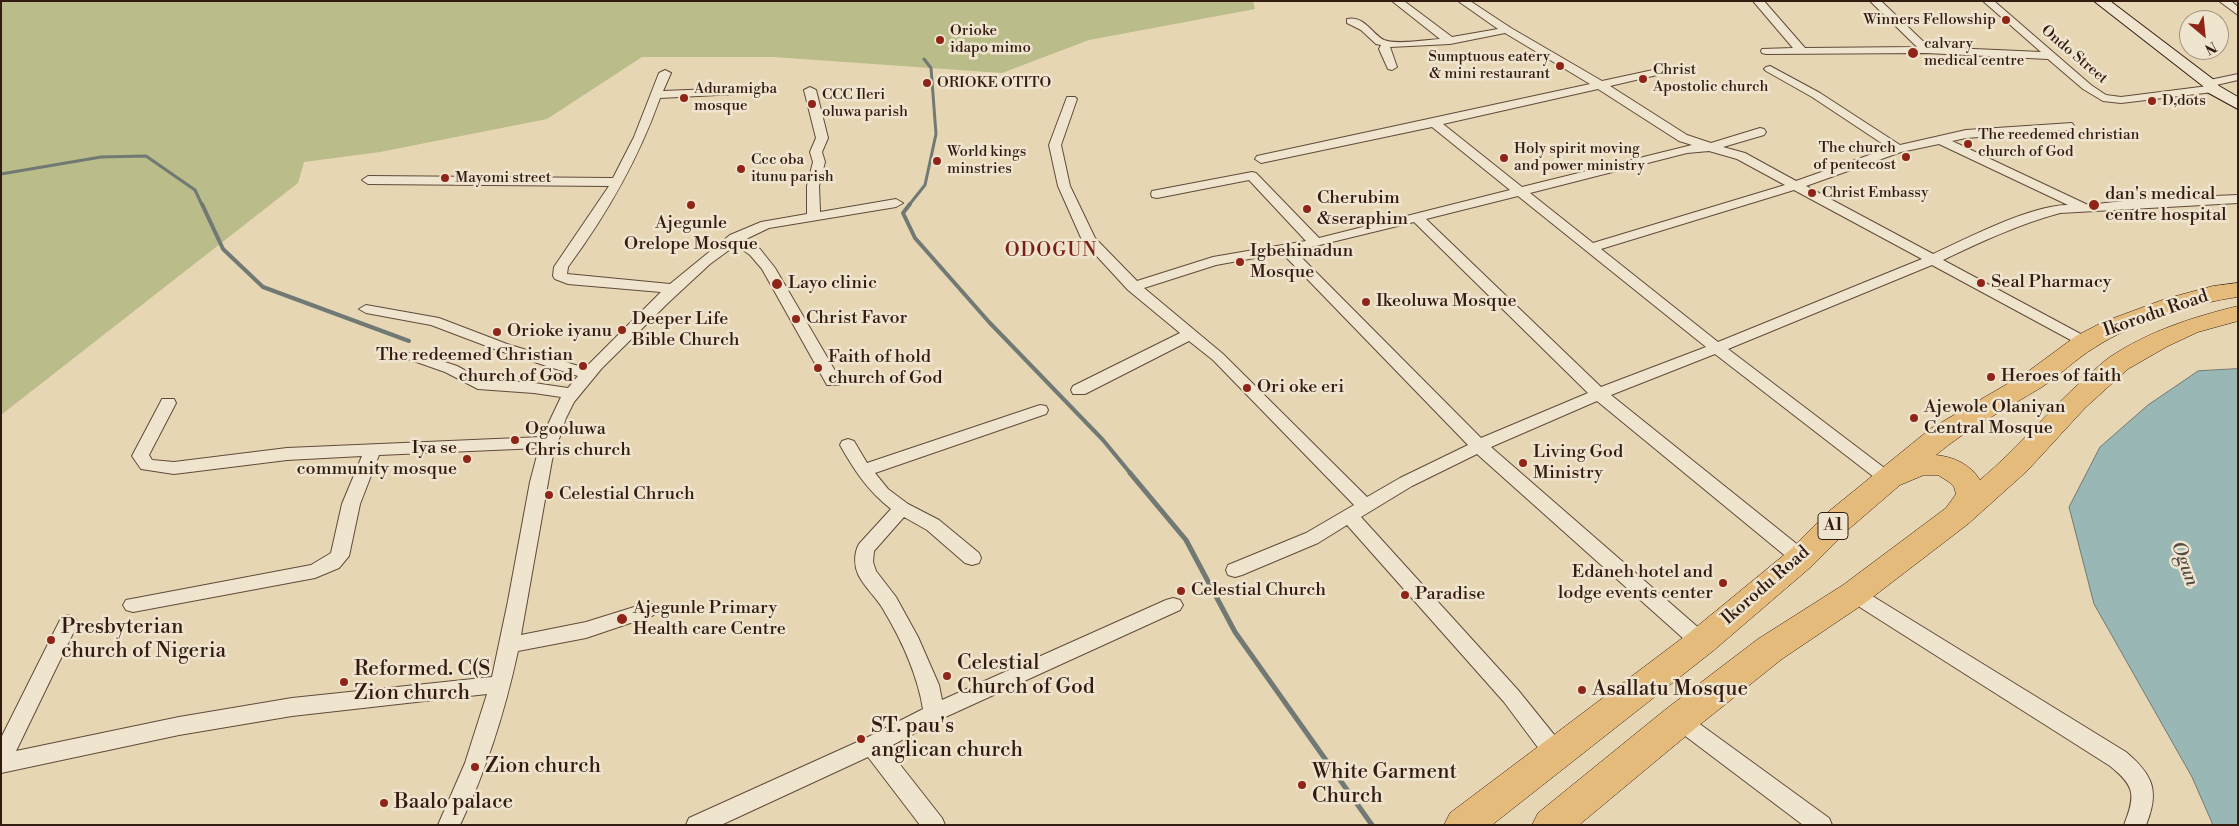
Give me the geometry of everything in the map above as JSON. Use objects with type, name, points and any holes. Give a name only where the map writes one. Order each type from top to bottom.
[{"type":"highway","name":"Ikorodu Road","points":[[1463,825],[1701,642],[1801,558],[1839,520],[1890,480],[1940,436],[2035,379],[2085,342],[2112,327],[2174,304],[2213,293],[2238,290]]},
{"type":"highway","name":"Ikorodu Road","points":[[1551,825],[1679,720],[1770,649],[1854,594],[1957,516],[2017,464],[2075,402],[2119,363],[2159,340],[2189,327],[2238,313]]},
{"type":"highway","points":[[1890,480],[1921,465],[1936,464],[1951,469],[1964,477],[1969,485],[1971,494],[1957,516]]},
{"type":"street","points":[[1397,1],[1450,40]]},
{"type":"street","points":[[1463,1],[1506,30],[1600,85],[1683,138],[1741,156],[2085,342]]},
{"type":"street","points":[[1758,1],[1801,50]]},
{"type":"street","points":[[1876,1],[1926,50]]},
{"type":"street","name":"Ondo Street","points":[[1988,1],[2050,56],[2103,98],[2121,100],[2211,86],[2238,77]]},
{"type":"street","points":[[2101,1],[2211,86],[2238,104]]},
{"type":"street","points":[[2224,1],[2238,12]]},
{"type":"street","points":[[1351,21],[1365,28],[1380,42],[1387,44],[1450,40],[1506,30]]},
{"type":"street","points":[[1387,44],[1384,49],[1392,67]]},
{"type":"street","points":[[1766,51],[1926,50],[2050,56]]},
{"type":"street","points":[[1770,69],[1816,95],[1898,149]]},
{"type":"street","points":[[665,73],[640,137],[617,182],[592,225],[561,268],[560,276],[568,280],[672,290]]},
{"type":"street","points":[[1261,159],[1434,123],[1653,73]]},
{"type":"street","points":[[810,90],[822,138],[816,152],[819,162],[813,186],[814,215]]},
{"type":"street","points":[[655,95],[737,92]]},
{"type":"street","points":[[1071,99],[1055,145],[1064,186],[1089,240],[1133,287],[1218,357],[1357,511],[1511,696],[1556,754]]},
{"type":"street","points":[[1434,123],[1717,348],[1890,480]]},
{"type":"street","points":[[1591,248],[1794,186],[1898,149],[1966,134],[2068,126]]},
{"type":"street","points":[[1133,287],[1213,261],[1316,243],[1687,149],[1708,147],[1760,132]]},
{"type":"street","points":[[1941,140],[2088,209]]},
{"type":"street","points":[[1157,194],[1252,176],[1316,243]]},
{"type":"street","points":[[368,180],[617,182]]},
{"type":"street","points":[[1235,570],[1312,538],[1406,482],[1479,446],[1599,394],[1833,302],[1932,260],[1982,236],[2037,215],[2060,210],[2184,200],[2238,199]]},
{"type":"street","points":[[449,825],[466,793],[481,752],[501,684],[532,518],[549,442],[566,402],[587,374],[672,290],[735,238],[766,224],[896,203]]},
{"type":"street","points":[[1416,217],[1599,394],[1801,558]]},
{"type":"street","points":[[735,238],[755,252],[768,268],[833,381]]},
{"type":"street","points":[[1286,249],[1479,446],[1701,642]]},
{"type":"street","points":[[366,309],[434,321],[502,347],[587,374]]},
{"type":"street","points":[[1078,390],[1190,334]]},
{"type":"street","points":[[413,356],[451,369],[478,384],[534,388],[572,394]]},
{"type":"street","points":[[168,404],[140,456],[147,465],[174,468],[287,454],[549,442]]},
{"type":"street","points":[[863,471],[1040,410]]},
{"type":"street","points":[[848,445],[863,471],[882,493],[902,508],[933,525],[972,558]]},
{"type":"street","points":[[133,605],[315,571],[332,564],[340,556],[351,504],[373,450]]},
{"type":"street","points":[[902,508],[865,549],[864,562],[867,574],[881,590],[908,637],[929,685],[934,713]]},
{"type":"street","points":[[1854,594],[2118,759],[2133,771],[2142,784],[2144,796],[2142,808],[2135,825]]},
{"type":"street","points":[[697,825],[872,745],[934,713],[1173,605]]},
{"type":"street","points":[[509,645],[586,630],[647,610]]},
{"type":"street","points":[[1,763],[68,623]]},
{"type":"street","points":[[1,763],[179,726],[292,707],[501,684]]},
{"type":"street","points":[[1679,720],[1821,825]]},
{"type":"street","points":[[872,745],[934,825]]},
{"type":"green space","points":[[1,1],[1253,1],[1255,9],[1089,40],[1002,73],[773,57],[642,57],[547,119],[380,152],[304,162],[298,183],[1,415]]},
{"type":"water","name":"Ogun","points":[[2238,369],[2238,825],[2213,825],[2192,777],[2094,604],[2069,507],[2100,447],[2148,405],[2198,371]]},
{"type":"waterway","points":[[909,205],[925,185],[936,134],[931,68],[924,59]]},
{"type":"waterway","points":[[1,174],[101,157],[146,156],[195,190],[202,205]]},
{"type":"waterway","points":[[202,204],[223,249],[263,287],[409,341]]},
{"type":"waterway","points":[[910,204],[903,213],[915,238],[989,322],[1103,440],[1131,474]]},
{"type":"waterway","points":[[1130,473],[1186,540],[1235,632],[1372,825]]},
{"type":"place","name":"Winners Fellowship","points":[[2006,20]]},
{"type":"place","name":"Orioke idapo mimo","points":[[940,40]]},
{"type":"place","name":"calvary medical centre","points":[[1913,53]]},
{"type":"place","name":"Sumptuous eatery & mini restaurant","points":[[1560,66]]},
{"type":"place","name":"Christ Apostolic church","points":[[1643,79]]},
{"type":"place","name":"ORIOKE OTITO","points":[[927,83]]},
{"type":"place","name":"Aduramigba mosque","points":[[684,98]]},
{"type":"place","name":"D,dots","points":[[2152,101]]},
{"type":"place","name":"CCC Ileri oluwa parish","points":[[812,104]]},
{"type":"place","name":"The reedemed christian church of God","points":[[1968,144]]},
{"type":"place","name":"The church of pentecost","points":[[1906,157]]},
{"type":"place","name":"Holy spirit moving and power ministry","points":[[1504,158]]},
{"type":"place","name":"World kings minstries","points":[[937,161]]},
{"type":"place","name":"Ccc oba itunu parish","points":[[741,169]]},
{"type":"place","name":"Mayomi street","points":[[445,178]]},
{"type":"place","name":"Christ Embassy","points":[[1812,193]]},
{"type":"place","name":"Ajegunle Orelope Mosque","points":[[691,205]]},
{"type":"place","name":"dan's medical centre hospital","points":[[2094,205]]},
{"type":"place","name":"Cherubim &seraphim","points":[[1307,209]]},
{"type":"place","name":"Igbehinadun Mosque","points":[[1240,262]]},
{"type":"place","name":"Seal Pharmacy","points":[[1981,283]]},
{"type":"place","name":"Layo clinic","points":[[777,284]]},
{"type":"place","name":"Ikeoluwa Mosque","points":[[1366,302]]},
{"type":"place","name":"Christ Favor","points":[[796,319]]},
{"type":"place","name":"Deeper Life Bible Church","points":[[622,330]]},
{"type":"place","name":"Orioke iyanu","points":[[497,332]]},
{"type":"place","name":"The redeemed Christian church of God","points":[[583,366]]},
{"type":"place","name":"Faith of hold church of God","points":[[818,368]]},
{"type":"place","name":"Heroes of faith","points":[[1991,377]]},
{"type":"place","name":"Ori oke eri","points":[[1247,388]]},
{"type":"place","name":"Ajewole Olaniyan Central Mosque","points":[[1914,418]]},
{"type":"place","name":"Ogooluwa Chris church","points":[[515,440]]},
{"type":"place","name":"Iya se community mosque","points":[[467,459]]},
{"type":"place","name":"Living God Ministry","points":[[1523,463]]},
{"type":"place","name":"Celestial Chruch","points":[[549,495]]},
{"type":"place","name":"Edaneh hotel and lodge events center","points":[[1723,583]]},
{"type":"place","name":"Celestial Church","points":[[1181,591]]},
{"type":"place","name":"Paradise","points":[[1405,595]]},
{"type":"place","name":"Ajegunle Primary Health care Centre","points":[[622,619]]},
{"type":"place","name":"Presbyterian church of Nigeria","points":[[51,640]]},
{"type":"place","name":"Celestial Church of God","points":[[947,676]]},
{"type":"place","name":"Reformed. C(S Zion church","points":[[344,682]]},
{"type":"place","name":"Asallatu Mosque","points":[[1582,690]]},
{"type":"place","name":"ST. pau's anglican church","points":[[861,739]]},
{"type":"place","name":"Zion church","points":[[475,767]]},
{"type":"place","name":"White Garment Church","points":[[1302,785]]},
{"type":"place","name":"Baalo palace","points":[[384,803]]},
{"type":"district","name":"ODOGUN","points":[[1051,251]]}]
